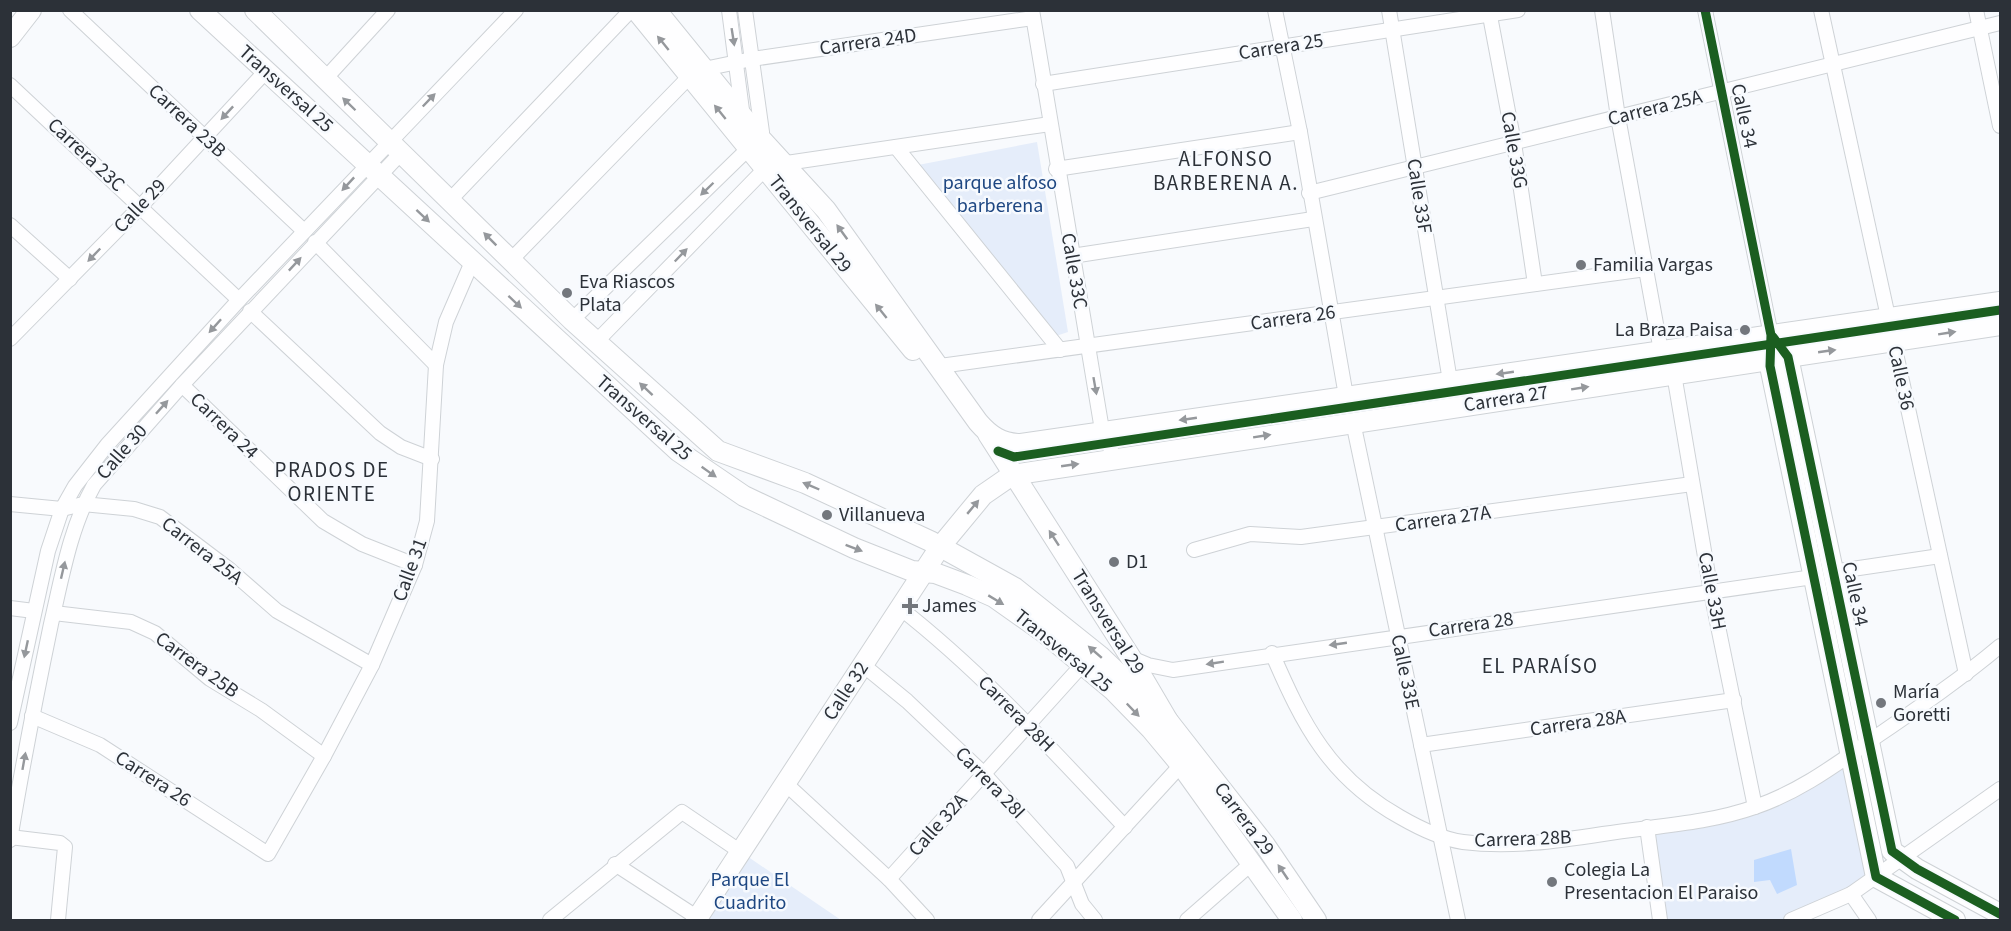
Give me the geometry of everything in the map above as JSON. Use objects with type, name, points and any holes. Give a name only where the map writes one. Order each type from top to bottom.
[{"type":"street","points":[[10,37],[32,10]]},
{"type":"street","name":"Carrera 23B","points":[[70,10],[304,231]]},
{"type":"street","name":"Transversal 25","points":[[200,10],[678,451],[734,490],[825,536],[922,573],[935,573],[994,597],[1045,633],[1160,725]]},
{"type":"street","points":[[324,80],[388,10]]},
{"type":"street","name":"Calle 30","points":[[11,718],[48,550],[62,509],[75,486],[107,445],[239,300],[304,231],[373,170],[395,147],[516,10]]},
{"type":"street","points":[[450,200],[631,10]]},
{"type":"street","name":"Transversal 29","points":[[636,10],[743,117],[755,143]]},
{"type":"street","name":"Transversal 29","points":[[656,10],[697,72],[774,165],[974,426],[987,433]]},
{"type":"street","points":[[729,10],[743,117]]},
{"type":"street","points":[[572,320],[755,143],[762,132],[745,10]]},
{"type":"street","points":[[1275,10],[1300,132],[1313,219],[1346,396]]},
{"type":"street","name":"Calle 33F","points":[[1389,10],[1450,381]]},
{"type":"street","name":"Carrera 25","points":[[1043,84],[1518,10]]},
{"type":"street","points":[[1602,10],[1618,117],[1661,351]]},
{"type":"street","name":"Calle 34","points":[[1705,10],[1771,335],[1778,358],[1823,575],[1868,743],[1892,851],[1902,860]]},
{"type":"street","name":"Calle 36","points":[[1821,10],[1966,674]]},
{"type":"street","points":[[1976,10],[2001,126]]},
{"type":"street","name":"Transversal 25","points":[[265,14],[324,80],[572,320],[718,451],[805,483],[940,547],[1015,588],[1043,608],[1100,656],[1160,725]]},
{"type":"street","name":"Carrera 24D","points":[[697,72],[752,59],[1033,14]]},
{"type":"street","name":"Calle 33C","points":[[1033,14],[1056,169],[1088,346],[1104,431],[1114,458]]},
{"type":"street","name":"Calle 33G","points":[[1490,15],[1514,143],[1535,284]]},
{"type":"street","name":"Carrera 25A","points":[[1309,193],[2001,23]]},
{"type":"street","name":"Calle 29","points":[[10,339],[141,206],[267,70]]},
{"type":"street","points":[[511,260],[697,72]]},
{"type":"street","name":"Carrera 23C","points":[[10,85],[239,300]]},
{"type":"street","points":[[596,342],[774,165],[1050,124]]},
{"type":"street","points":[[1056,169],[1300,132]]},
{"type":"street","points":[[896,147],[1060,350]]},
{"type":"street","name":"Transversal 29","points":[[774,165],[826,210],[987,433],[1131,658],[1160,725]]},
{"type":"street","name":"Calle 30","points":[[11,838],[32,716],[68,548],[83,504],[94,485],[182,385],[315,242],[373,170]]},
{"type":"street","points":[[1072,256],[1313,219]]},
{"type":"street","points":[[10,225],[70,279]]},
{"type":"street","points":[[315,242],[436,365]]},
{"type":"street","name":"Calle 31","points":[[268,854],[324,756],[372,665],[415,565],[427,522],[436,365],[446,322],[472,262]]},
{"type":"street","name":"Carrera 26","points":[[940,366],[1646,269]]},
{"type":"street","name":"Carrera 27","points":[[987,433],[1005,442],[1021,444],[2001,302]]},
{"type":"street","points":[[250,311],[380,433],[400,447],[432,459]]},
{"type":"street","name":"Carrera 27","points":[[1012,475],[2001,325]]},
{"type":"street","name":"Calle 33H","points":[[1674,374],[1711,592],[1755,807]]},
{"type":"street","name":"Carrera 24","points":[[182,385],[323,521],[362,544],[415,565]]},
{"type":"street","name":"Calle 33E","points":[[1353,422],[1396,636],[1458,921]]},
{"type":"street","name":"Calle 32","points":[[697,919],[940,547],[983,495],[1012,475]]},
{"type":"street","name":"Carrera 27A","points":[[1194,550],[1250,534],[1301,537],[1692,484]]},
{"type":"street","name":"Carrera 25A","points":[[10,504],[62,509],[83,504],[134,509],[160,517],[230,570],[277,611],[372,665]]},
{"type":"street","name":"Carrera 28","points":[[1131,658],[1148,665],[1173,670],[1272,653],[1711,592],[1940,556]]},
{"type":"street","name":"Calle 34","points":[[1823,575],[1849,758],[1876,877]]},
{"type":"street","points":[[10,608],[34,611]]},
{"type":"street","name":"Carrera 28H","points":[[900,608],[943,642],[1028,725],[1125,827]]},
{"type":"street","name":"Carrera 25B","points":[[54,613],[131,622],[155,633],[210,679],[261,710],[324,756]]},
{"type":"street","name":"Carrera 28B","points":[[1272,653],[1307,728],[1346,779],[1392,813],[1440,836],[1462,842],[1497,844],[1550,842],[1714,818],[1755,807],[1800,788],[1849,758],[2001,646]]},
{"type":"street","name":"Carrera 28I","points":[[863,664],[984,774],[1067,866],[1082,904],[1095,921]]},
{"type":"street","name":"Calle 32A","points":[[890,879],[1083,664]]},
{"type":"street","name":"Carrera 28A","points":[[1421,745],[1734,700]]},
{"type":"street","name":"Carrera 26","points":[[32,716],[100,745],[268,854]]},
{"type":"street","name":"Carrera 29","points":[[1160,725],[1182,765],[1292,921]]},
{"type":"street","name":"Carrera 29","points":[[1160,725],[1265,845],[1316,921]]},
{"type":"street","points":[[1040,921],[1182,765]]},
{"type":"street","points":[[786,784],[890,879],[927,921]]},
{"type":"street","points":[[1791,921],[1851,894],[2001,789]]},
{"type":"street","points":[[550,921],[615,864],[682,812],[741,852]]},
{"type":"street","points":[[1647,827],[1660,921]]},
{"type":"street","points":[[11,838],[60,843],[65,847],[58,921]]},
{"type":"street","points":[[1902,860],[2001,914]]},
{"type":"street","points":[[1187,921],[1252,863]]},
{"type":"street","points":[[615,864],[697,919]]},
{"type":"street","points":[[1876,877],[1955,921]]},
{"type":"street","points":[[1851,894],[1869,921]]},
{"type":"green space","name":"parque alfoso barberena","points":[[1037,142],[1068,332],[1056,336],[918,165]]},
{"type":"green space","points":[[1849,758],[1876,877],[1791,920],[1660,920],[1647,827],[1755,807]]},
{"type":"green space","name":"Parque El Cuadrito","points":[[741,852],[841,920],[696,920]]},
{"type":"water","points":[[1791,849],[1797,885],[1777,894],[1770,880],[1754,882],[1754,860]]},
{"type":"cycle path","points":[[1705,10],[1771,335],[1770,366],[1876,877],[1955,920]]},
{"type":"cycle path","points":[[998,451],[1014,457],[2000,310]]},
{"type":"cycle path","points":[[1773,337],[1788,357],[1892,851],[1917,869],[2000,914]]},
{"type":"place","name":"Familia Vargas","points":[[1581,265]]},
{"type":"place","name":"Eva Riascos Plata","points":[[567,293]]},
{"type":"place","name":"La Braza Paisa","points":[[1745,330]]},
{"type":"place","name":"Villanueva","points":[[827,515]]},
{"type":"place","name":"D1","points":[[1114,562]]},
{"type":"place","name":"James","points":[[910,606]]},
{"type":"place","name":"María Goretti","points":[[1881,703]]},
{"type":"place","name":"Colegia La Presentacion El Paraiso","points":[[1552,882]]},
{"type":"district","name":"ALFONSO BARBERENA A.","points":[[1226,171]]},
{"type":"district","name":"PRADOS DE ORIENTE","points":[[332,482]]},
{"type":"district","name":"EL PARAÍSO","points":[[1540,666]]}]
